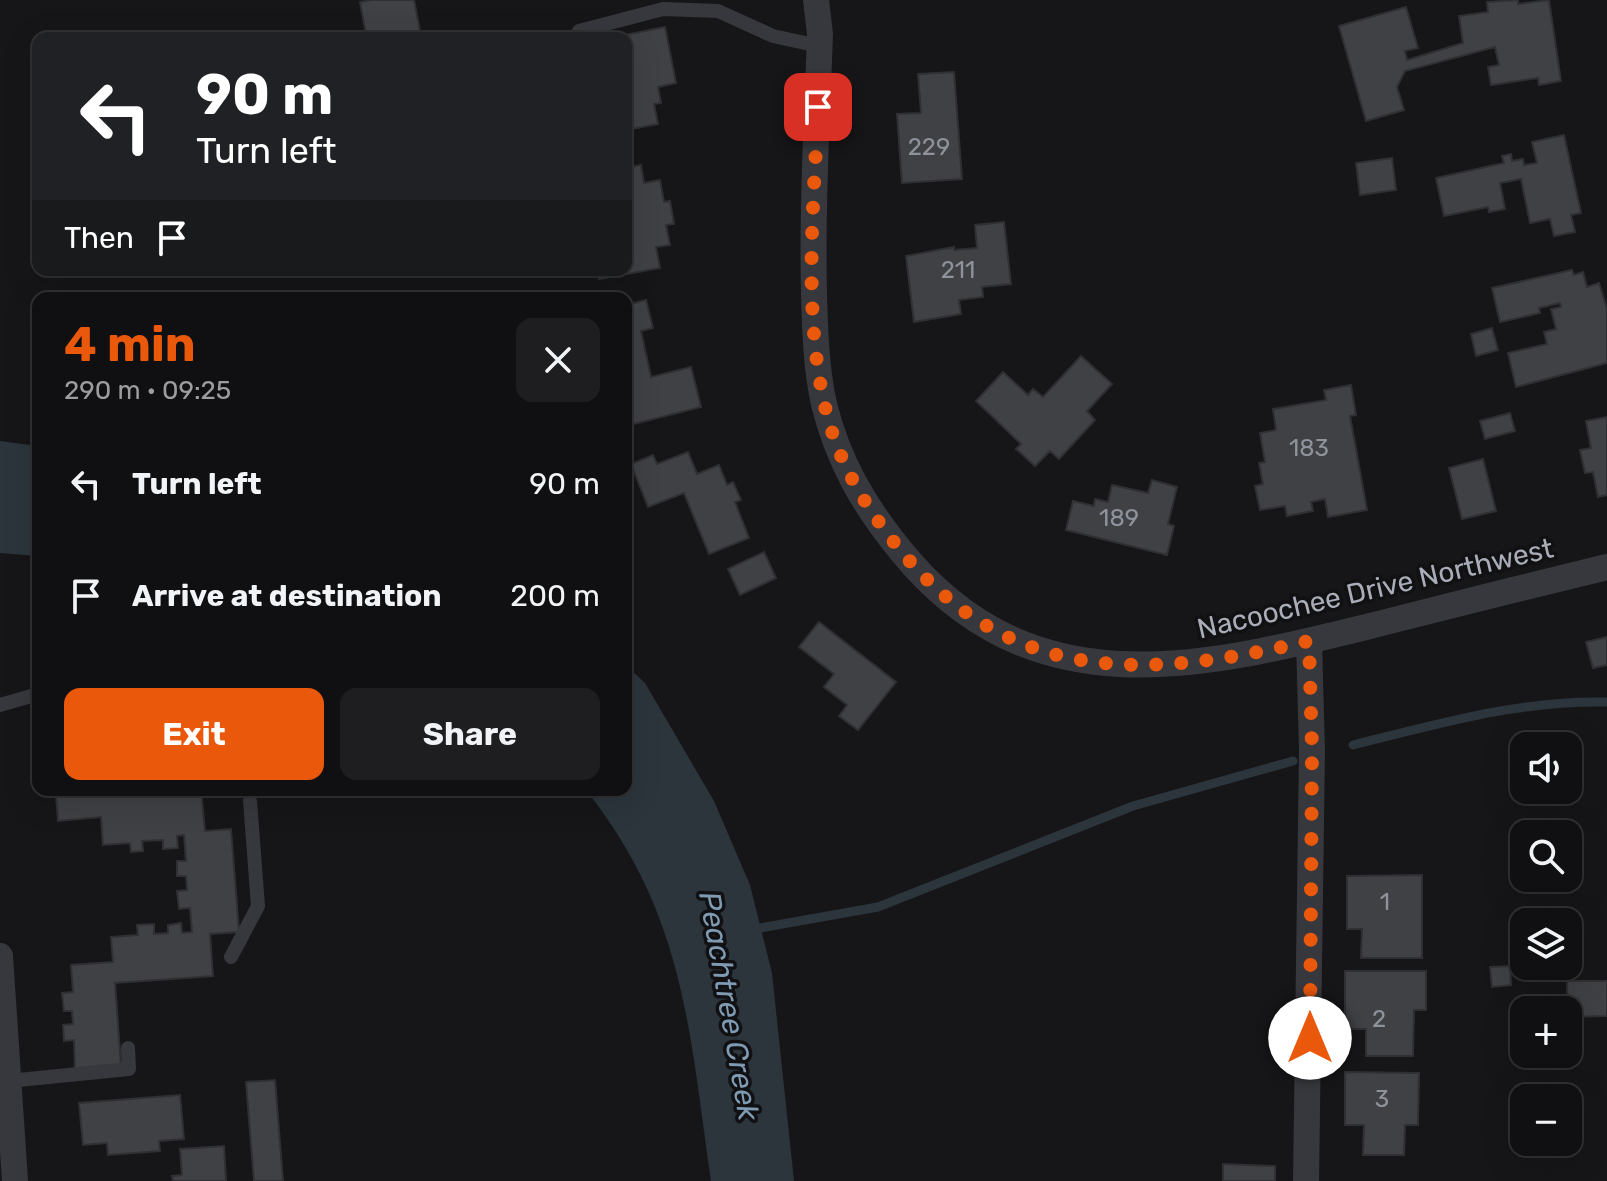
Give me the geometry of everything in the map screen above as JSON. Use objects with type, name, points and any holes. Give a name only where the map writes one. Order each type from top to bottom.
[{"type":"street","name":"Nacoochee Drive Northwest","points":[[816,0],[819,46],[813,257],[815,330],[824,401],[840,459],[869,512],[926,582],[972,619],[1011,640],[1087,663],[1157,665],[1229,659],[1607,567]]},
{"type":"street","points":[[1306,1181],[1312,766],[1309,641]]},
{"type":"street","points":[[0,956],[15,1181]]},
{"type":"lane","points":[[579,31],[663,9],[718,11],[773,36],[819,46]]},
{"type":"lane","points":[[0,705],[31,696]]},
{"type":"lane","points":[[231,957],[258,906],[250,801]]},
{"type":"lane","points":[[8,1081],[129,1069],[128,1048]]},
{"type":"water","points":[[0,441],[32,445],[32,556],[0,553]]},
{"type":"water","name":"Peachtree Creek","points":[[632,671],[645,683],[714,801],[750,885],[772,973],[794,1181],[711,1181],[688,1024],[677,976],[663,929],[644,883],[619,836],[590,796],[632,796]]},
{"type":"building","points":[[414,0],[420,32],[366,32],[360,2]]},
{"type":"building","points":[[1518,0],[1518,4],[1549,0],[1561,81],[1539,85],[1538,78],[1491,85],[1488,67],[1499,65],[1495,47],[1405,71],[1397,87],[1404,110],[1366,121],[1339,26],[1406,7],[1418,48],[1405,51],[1407,60],[1463,43],[1459,16],[1488,12],[1487,2]]},
{"type":"building","points":[[665,27],[676,83],[658,87],[661,103],[654,104],[658,124],[632,129],[632,34]]},
{"type":"building","points":[[954,72],[962,179],[902,183],[897,114],[921,113],[918,74]]},
{"type":"building","points":[[1564,135],[1581,213],[1571,215],[1575,232],[1554,236],[1550,219],[1530,223],[1521,179],[1500,183],[1505,209],[1489,212],[1488,207],[1444,216],[1436,178],[1504,163],[1502,156],[1511,154],[1512,161],[1523,159],[1524,165],[1537,163],[1532,142]]},
{"type":"building","points":[[1392,158],[1396,190],[1360,195],[1356,163]]},
{"type":"building","points":[[641,165],[644,183],[660,180],[664,202],[670,201],[674,224],[666,225],[670,245],[656,247],[660,268],[632,273],[632,167]]},
{"type":"building","points":[[1004,222],[1011,284],[982,287],[983,297],[959,300],[961,314],[914,322],[906,256],[954,247],[954,250],[977,248],[975,225]]},
{"type":"building","points":[[1572,270],[1574,275],[1583,272],[1587,287],[1599,283],[1607,309],[1607,363],[1516,387],[1508,353],[1547,344],[1544,332],[1556,329],[1551,309],[1561,307],[1560,303],[1539,308],[1540,313],[1500,322],[1492,288]]},
{"type":"building","points":[[646,300],[653,328],[641,331],[651,377],[691,367],[701,407],[632,424],[632,304]]},
{"type":"building","points":[[1492,328],[1498,350],[1476,356],[1471,334]]},
{"type":"building","points":[[1081,356],[1112,384],[1087,411],[1095,420],[1059,459],[1050,451],[1035,466],[1016,449],[1021,444],[976,401],[1003,372],[1028,395],[1033,389],[1043,397]]},
{"type":"building","points":[[1351,385],[1356,415],[1350,416],[1367,510],[1328,517],[1325,499],[1311,502],[1313,511],[1287,516],[1285,506],[1260,510],[1255,486],[1263,484],[1259,463],[1265,462],[1260,433],[1276,430],[1273,409],[1326,400],[1324,390]]},
{"type":"building","points":[[1510,413],[1515,431],[1485,439],[1480,421]]},
{"type":"building","points":[[1607,417],[1607,495],[1598,497],[1593,472],[1585,473],[1580,450],[1591,448],[1586,421]]},
{"type":"building","points":[[688,452],[697,474],[719,465],[727,485],[733,482],[741,500],[735,502],[749,538],[709,554],[684,493],[648,507],[632,464],[653,455],[657,464]]},
{"type":"building","points":[[1483,459],[1496,511],[1462,519],[1449,468]]},
{"type":"building","points":[[1152,480],[1177,487],[1168,524],[1174,526],[1167,555],[1066,530],[1073,501],[1094,506],[1095,499],[1108,502],[1112,485],[1148,493]]},
{"type":"building","points":[[764,552],[776,578],[740,595],[728,569]]},
{"type":"building","points":[[819,622],[896,682],[858,730],[839,716],[847,705],[824,687],[834,674],[799,647]]},
{"type":"building","points":[[1607,637],[1607,665],[1593,668],[1586,642]]},
{"type":"building","points":[[56,796],[202,796],[205,831],[231,829],[239,932],[210,934],[213,976],[115,983],[121,1066],[75,1069],[74,1040],[64,1041],[63,1025],[73,1024],[72,1011],[64,1011],[62,993],[73,992],[71,965],[113,962],[111,937],[138,935],[137,925],[154,924],[154,934],[168,933],[168,925],[181,923],[182,933],[192,932],[190,908],[179,909],[177,891],[187,890],[186,876],[177,876],[177,861],[186,861],[184,835],[177,836],[178,848],[163,849],[163,840],[142,841],[143,851],[131,852],[130,843],[103,845],[101,817],[58,821]]},
{"type":"building","points":[[1422,875],[1422,958],[1361,958],[1362,929],[1347,929],[1347,876]]},
{"type":"building","points":[[1510,966],[1511,985],[1492,987],[1490,967]]},
{"type":"building","points":[[1345,971],[1426,971],[1426,1010],[1414,1010],[1413,1056],[1366,1056],[1366,1029],[1345,1029]]},
{"type":"building","points":[[1567,981],[1607,981],[1607,1016],[1582,1017],[1582,996],[1567,996]]},
{"type":"building","points":[[1345,1072],[1419,1073],[1418,1125],[1405,1125],[1404,1155],[1363,1155],[1364,1125],[1345,1125]]},
{"type":"building","points":[[275,1080],[283,1181],[254,1181],[246,1082]]},
{"type":"building","points":[[180,1095],[184,1139],[159,1141],[160,1151],[108,1155],[107,1143],[83,1145],[79,1103]]},
{"type":"building","points":[[224,1146],[226,1181],[173,1181],[172,1176],[182,1175],[180,1149]]},
{"type":"building","points":[[1223,1164],[1275,1166],[1275,1181],[1223,1181]]},
{"type":"waterway","points":[[1353,745],[1510,709],[1607,702]]},
{"type":"waterway","name":"Peachtree Creek","points":[[749,930],[878,907],[1133,806],[1293,761]]},
{"type":"route","points":[[818,107],[813,257],[815,330],[824,401],[840,459],[869,512],[926,582],[972,619],[1025,646],[1087,663],[1157,665],[1229,659],[1309,641],[1312,750],[1310,1038]]}]
